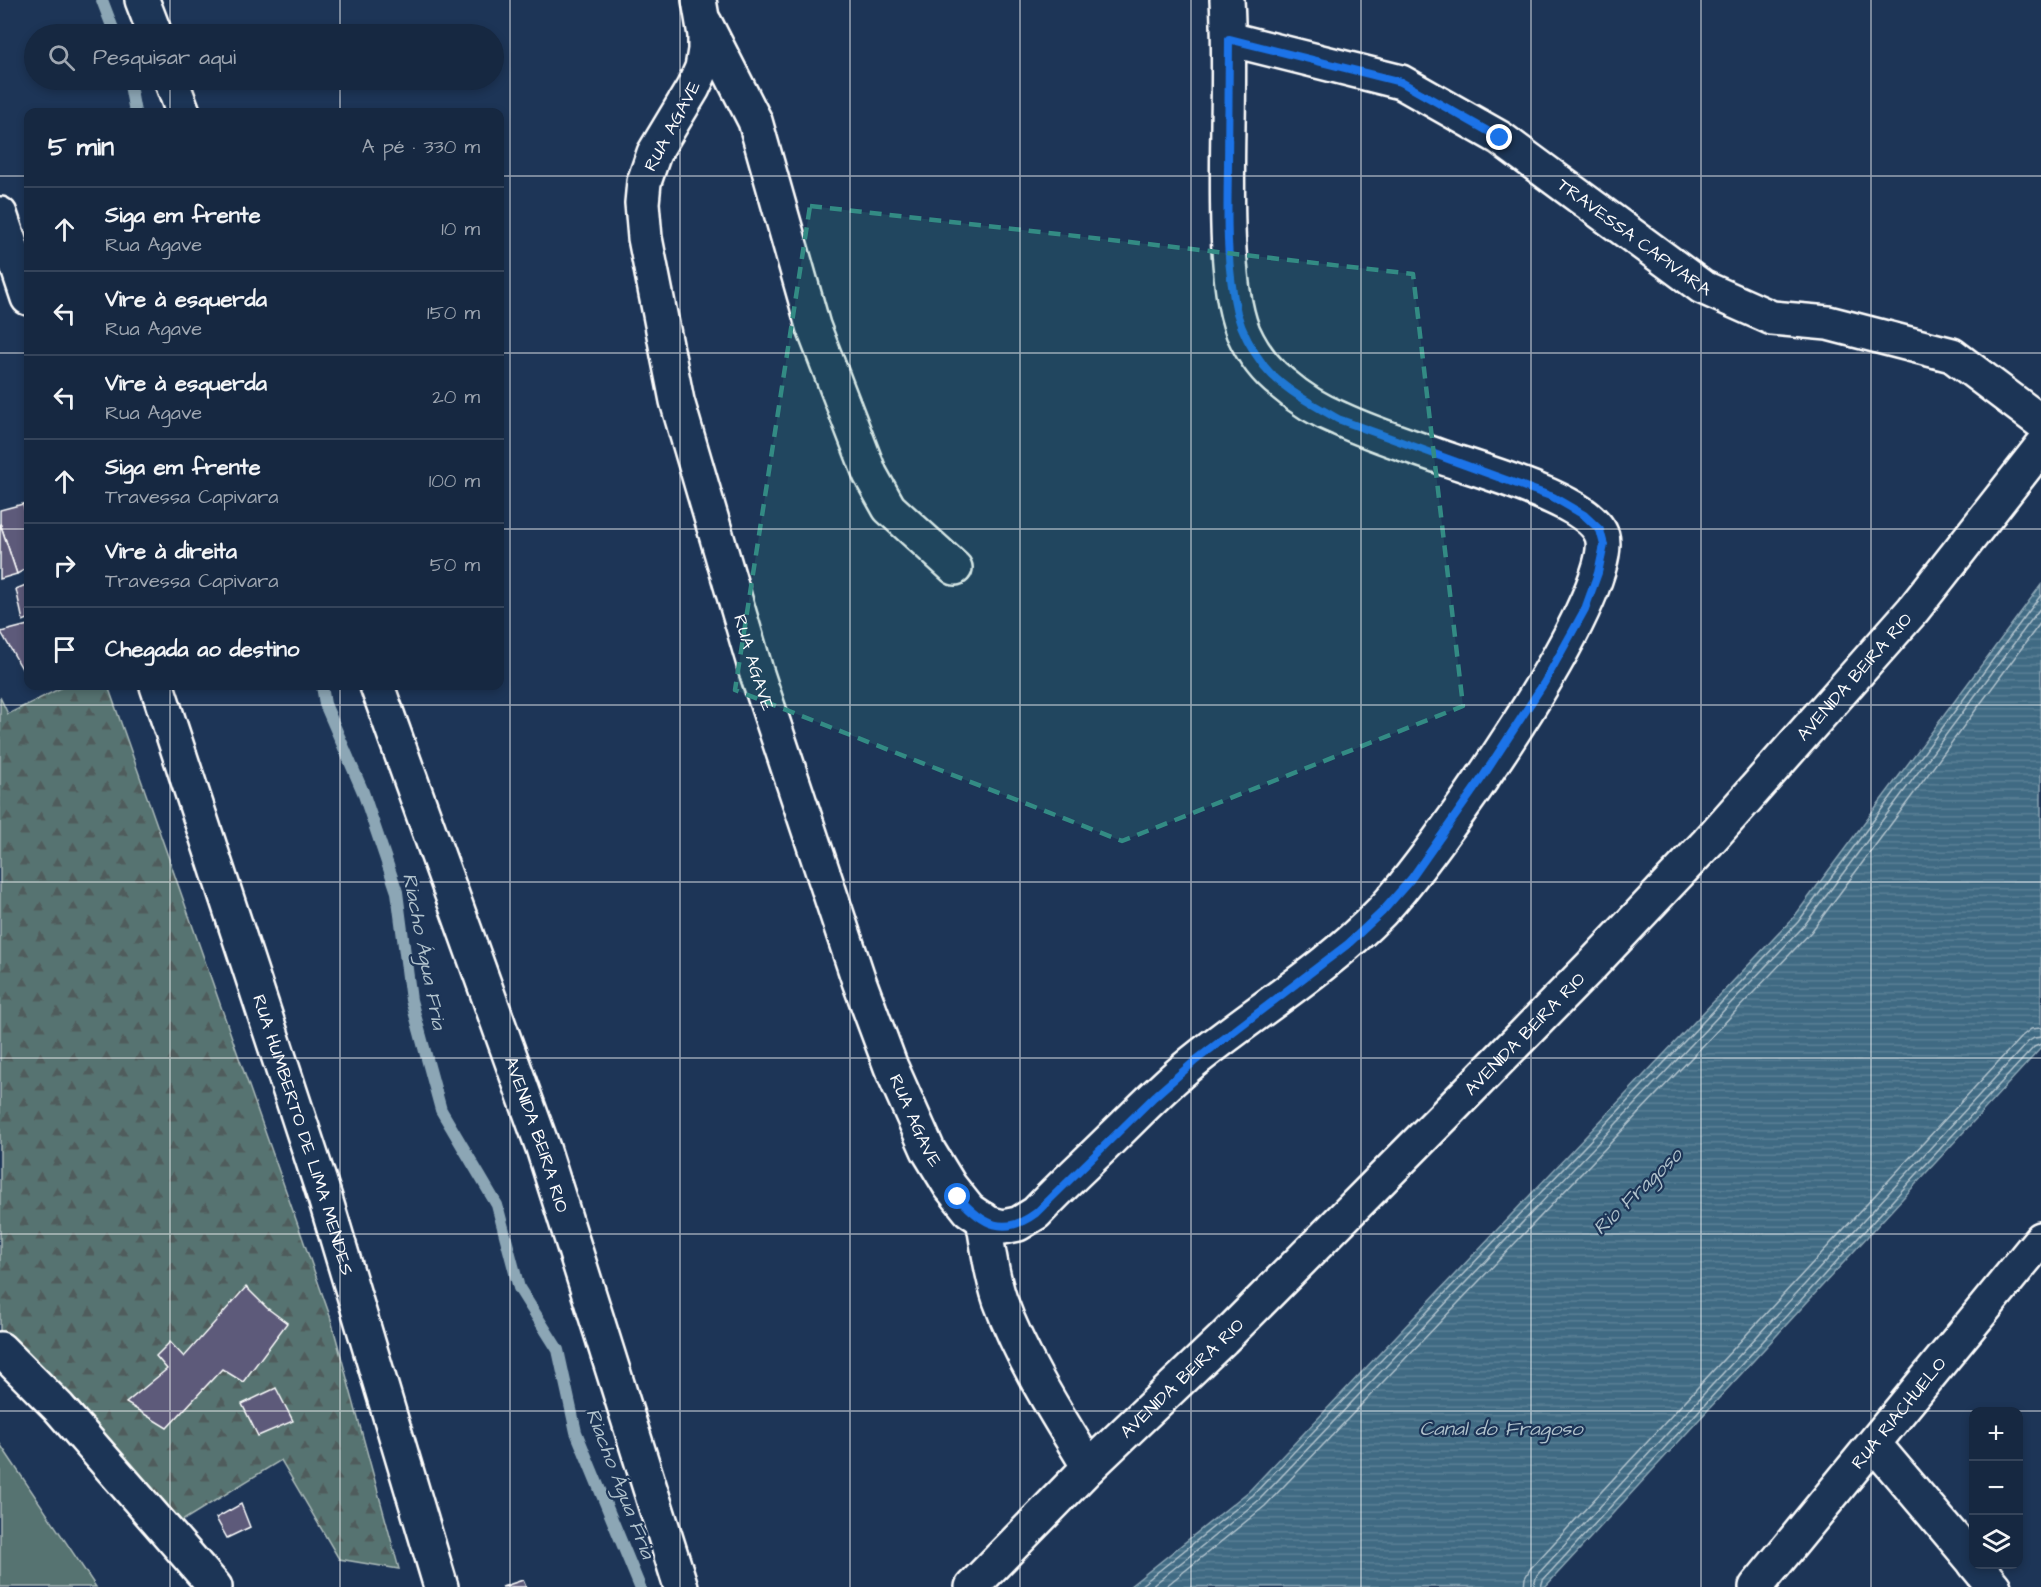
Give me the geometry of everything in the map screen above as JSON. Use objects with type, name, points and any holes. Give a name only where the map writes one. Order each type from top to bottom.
[{"type":"street","points":[[142,0],[151,24]]},
{"type":"street","points":[[1227,0],[1229,39]]},
{"type":"street","points":[[700,6],[755,121],[813,326],[870,474],[889,508],[955,568]]},
{"type":"street","name":"RUA AGAVE","points":[[700,6],[705,35],[702,68],[693,88],[654,153],[644,182],[642,203],[645,238],[677,401],[756,670],[859,981],[887,1056],[928,1150],[958,1197],[969,1210],[982,1219],[995,1226],[1003,1227],[1018,1224],[1036,1213],[1146,1104],[1196,1060],[1348,944],[1382,912],[1411,879],[1484,775],[1544,683],[1585,609],[1598,573],[1604,545],[1600,530],[1571,506],[1522,485],[1338,419],[1284,385],[1265,368],[1251,346],[1237,314],[1230,257],[1227,216],[1229,39]]},
{"type":"street","name":"TRAVESSA CAPIVARA","points":[[1229,39],[1401,82],[1500,138],[1702,287],[1772,318],[1828,324],[1952,355],[2041,422]]},
{"type":"street","points":[[175,90],[182,108]]},
{"type":"street","points":[[2,227],[24,287]]},
{"type":"street","name":"AVENIDA BEIRA RIO","points":[[972,1587],[1089,1467],[1223,1339],[1448,1112],[1708,842],[1913,610],[2041,447]]},
{"type":"street","name":"RUA HUMBERTO DE LIMA MENDES","points":[[159,690],[325,1198],[441,1587]]},
{"type":"street","name":"AVENIDA BEIRA RIO","points":[[378,690],[543,1148],[681,1587]]},
{"type":"street","points":[[982,1219],[994,1281],[1005,1314],[1030,1364],[1089,1467]]},
{"type":"street","name":"RUA RIACHUELO","points":[[1756,1587],[2041,1239]]},
{"type":"street","points":[[0,1349],[59,1408],[215,1587]]},
{"type":"street","points":[[1874,1444],[1969,1558]]},
{"type":"street","points":[[1978,1569],[1994,1587]]},
{"type":"highlighted area","points":[[810,206],[1413,274],[1463,706],[1122,841],[735,690]]},
{"type":"green space","points":[[57,690],[109,690],[330,1316],[399,1569],[339,1559],[281,1460],[182,1521],[67,1395],[0,1339],[0,697],[8,714]]},
{"type":"green space","points":[[0,1444],[96,1587],[0,1587]]},
{"type":"water","name":"Canal do Fragoso","points":[[2041,585],[2041,1048],[1545,1587],[1129,1587],[1249,1491],[1794,917]]},
{"type":"building","points":[[23,504],[24,570],[17,574],[0,523],[0,510]]},
{"type":"building","points":[[0,523],[17,574],[0,579]]},
{"type":"building","points":[[24,586],[23,621],[16,589]]},
{"type":"building","points":[[24,626],[24,672],[1,632]]},
{"type":"building","points":[[246,1287],[267,1308],[287,1323],[243,1382],[222,1369],[167,1428],[126,1403],[167,1369],[156,1356],[170,1342],[184,1357]]},
{"type":"building","points":[[276,1388],[293,1421],[258,1436],[242,1404]]},
{"type":"building","points":[[241,1504],[250,1527],[227,1538],[216,1518]]},
{"type":"building","points":[[523,1580],[526,1587],[502,1587]]},
{"type":"waterway","name":"Riacho Água Fria","points":[[102,0],[111,24]]},
{"type":"waterway","name":"Riacho Água Fria","points":[[131,90],[134,108]]},
{"type":"waterway","name":"Riacho Água Fria","points":[[323,690],[325,704],[363,792],[397,892],[411,1000],[441,1110],[497,1205],[519,1288],[558,1350],[576,1432],[640,1587]]},
{"type":"route","points":[[958,1197],[969,1210],[995,1226],[1011,1226],[1027,1220],[1154,1097],[1196,1060],[1348,944],[1382,912],[1411,879],[1484,775],[1544,683],[1585,609],[1598,573],[1604,545],[1600,530],[1594,523],[1571,506],[1553,497],[1338,419],[1284,385],[1265,368],[1244,333],[1237,314],[1231,277],[1227,216],[1229,39],[1401,82],[1500,138]]},
{"type":"water label","name":"Rio Fragoso","points":[[1637,1191]]}]
